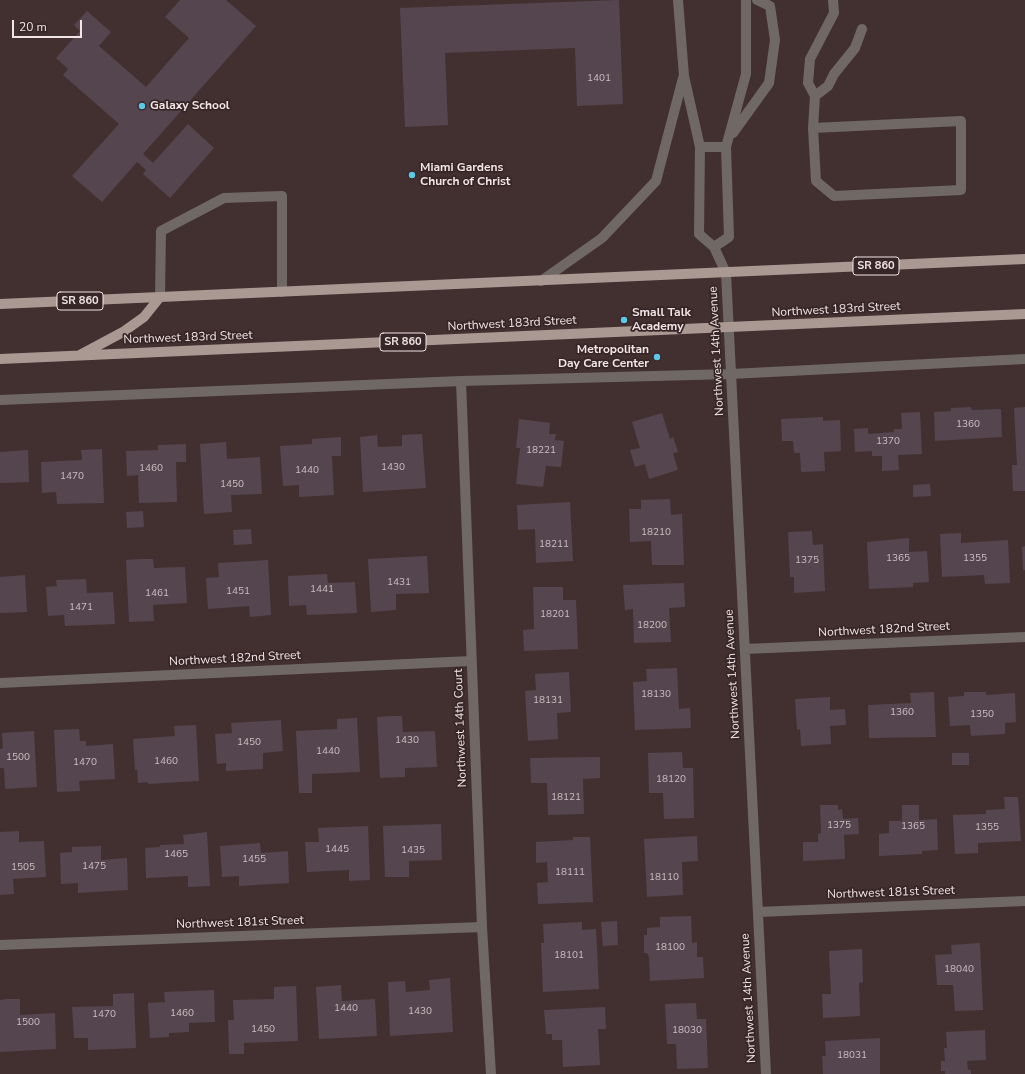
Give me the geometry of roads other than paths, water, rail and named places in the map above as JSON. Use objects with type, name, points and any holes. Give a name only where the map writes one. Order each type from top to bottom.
[{"type":"main road","name":"SR 860","points":[[0,304],[1025,259]]},
{"type":"main road","points":[[77,356],[123,332],[144,317],[160,297]]},
{"type":"main road","name":"Northwest 183rd Street","points":[[0,359],[1025,314]]},
{"type":"street","points":[[678,0],[684,76],[700,147],[699,234],[714,247],[726,273]]},
{"type":"street","points":[[714,247],[728,237],[728,142],[746,74],[746,0]]},
{"type":"street","points":[[700,147],[728,142],[769,83],[775,40],[770,6],[757,0]]},
{"type":"street","points":[[812,128],[962,121],[961,190],[834,196],[816,180],[812,128],[815,96],[808,83],[810,59],[834,13],[833,0]]},
{"type":"street","points":[[815,96],[828,86],[834,74],[855,48],[862,29]]},
{"type":"street","points":[[540,281],[602,238],[656,181],[684,76]]},
{"type":"street","points":[[160,297],[161,232],[224,198],[282,196],[282,292]]},
{"type":"street","name":"Northwest 14th Avenue","points":[[726,273],[766,1074]]},
{"type":"street","points":[[0,400],[461,382],[731,374],[1025,359]]},
{"type":"street","name":"Northwest 14th Court","points":[[461,382],[482,927],[491,1074]]},
{"type":"street","name":"Northwest 182nd Street","points":[[745,649],[1025,636]]},
{"type":"street","name":"Northwest 182nd Street","points":[[0,683],[471,661]]},
{"type":"street","name":"Northwest 181st Street","points":[[758,912],[1025,901]]},
{"type":"street","name":"Northwest 181st Street","points":[[0,945],[482,927]]},
{"type":"place","name":"Galaxy School","points":[[142,106]]},
{"type":"place","name":"Miami Gardens Church of Christ","points":[[412,175]]},
{"type":"place","name":"Small Talk Academy","points":[[624,320]]},
{"type":"place","name":"Metropolitan Day Care Center","points":[[657,357]]}]
